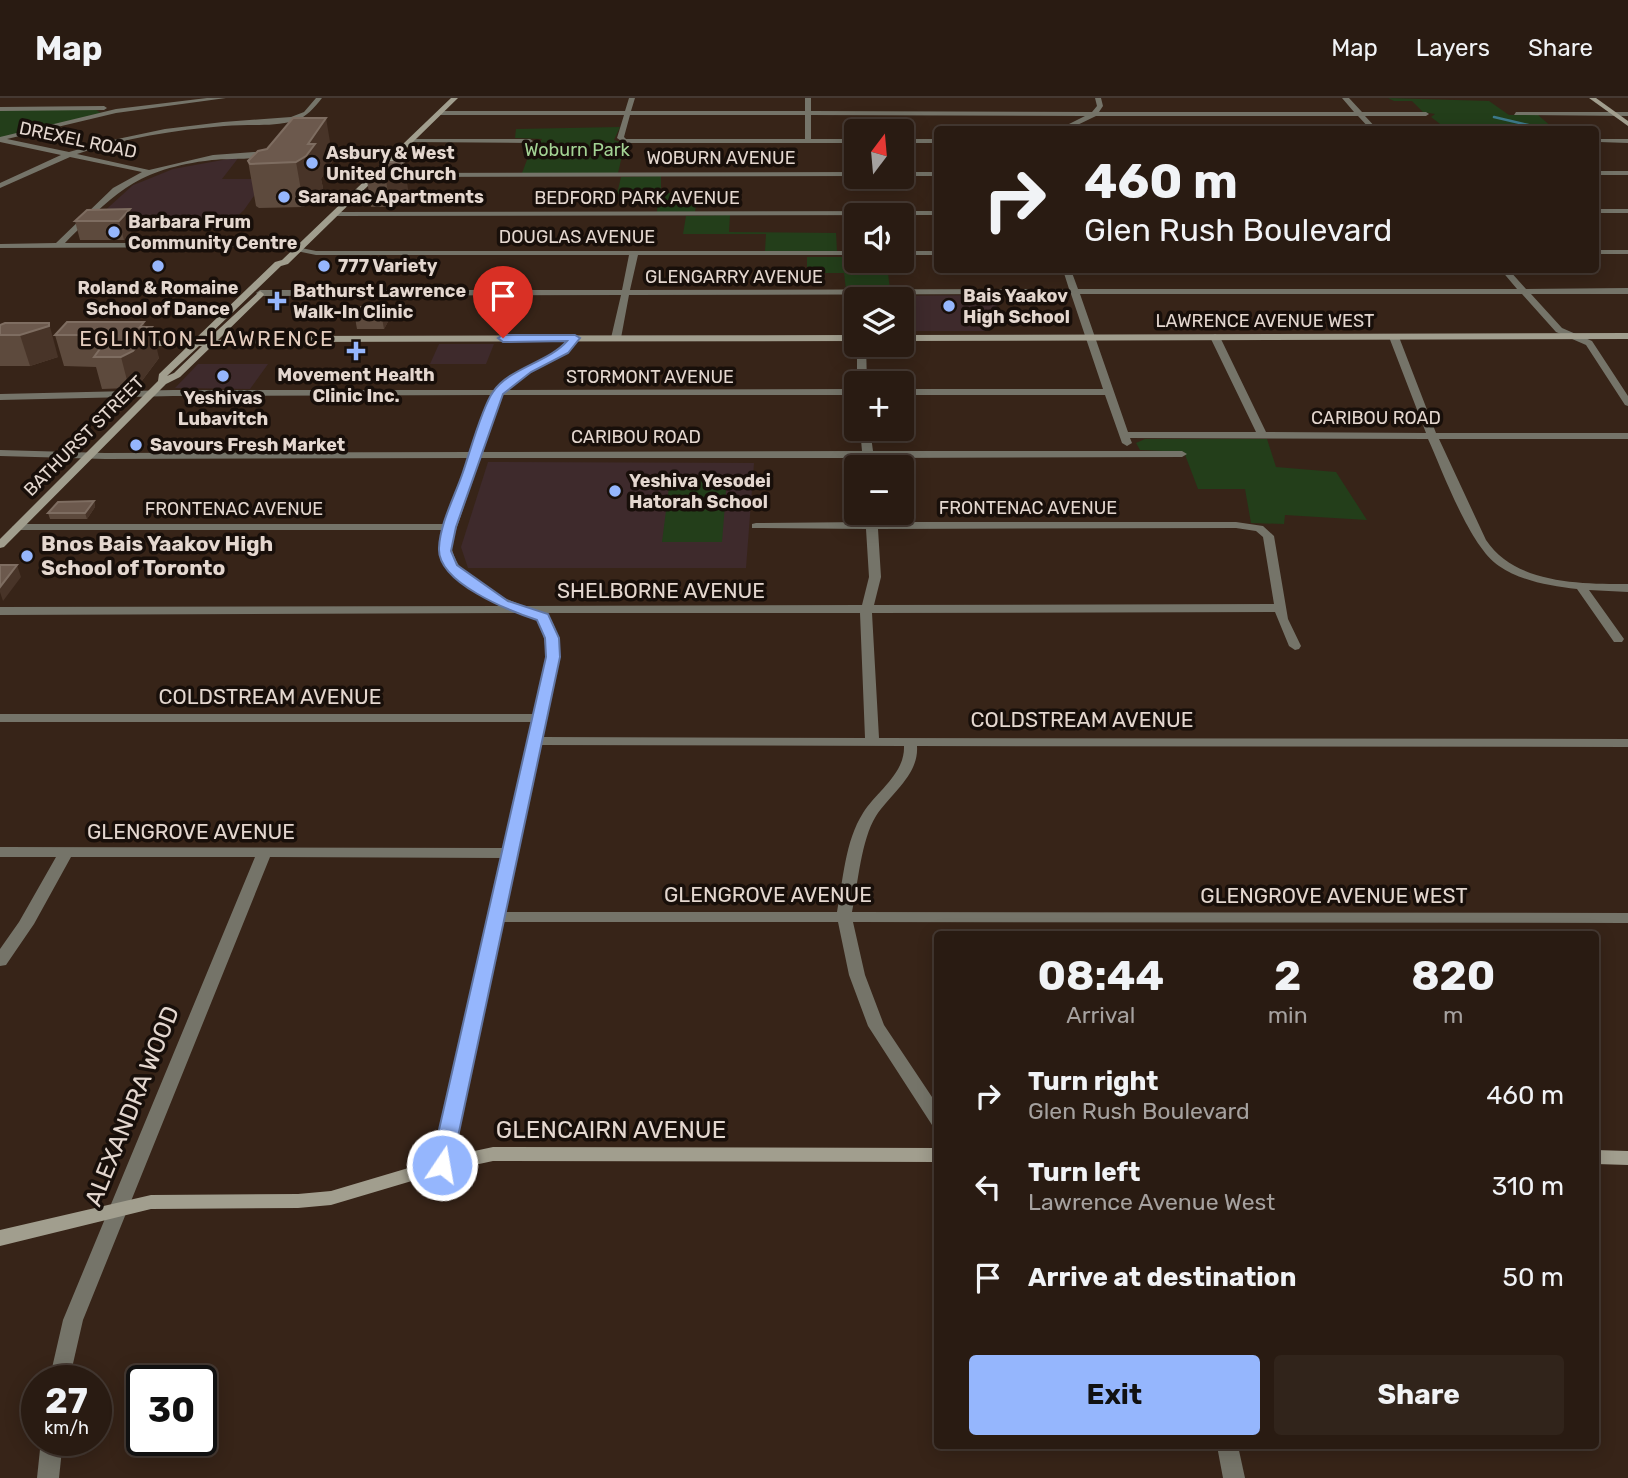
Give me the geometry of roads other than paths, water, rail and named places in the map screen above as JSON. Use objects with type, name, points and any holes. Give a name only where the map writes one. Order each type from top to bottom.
[{"type":"main road","name":"BATHURST STREET","points":[[163,382],[162,376],[198,340],[278,264],[285,262],[299,249],[455,98]]},
{"type":"main road","points":[[1592,98],[1628,124]]},
{"type":"main road","name":"BATHURST STREET","points":[[0,545],[150,394],[163,382],[177,375],[215,340],[289,265],[285,262]]},
{"type":"main road","points":[[198,340],[144,336],[130,341],[844,338]]},
{"type":"main road","name":"LAWRENCE AVENUE WEST","points":[[914,338],[1628,336]]},
{"type":"main road","name":"GLENCAIRN AVENUE","points":[[0,1238],[117,1209],[173,1200],[318,1200],[479,1156],[514,1153],[934,1154]]},
{"type":"main road","points":[[1599,1157],[1628,1158]]},
{"type":"street","points":[[0,139],[116,111],[223,98]]},
{"type":"street","points":[[0,186],[68,155],[123,140],[178,130],[293,119],[306,113],[319,98]]},
{"type":"street","points":[[632,98],[620,138],[622,140],[844,141]]},
{"type":"street","points":[[808,98],[808,141]]},
{"type":"street","points":[[1068,126],[1094,114],[1100,106],[1098,98]]},
{"type":"street","points":[[1345,98],[1372,126]]},
{"type":"street","points":[[0,109],[99,108],[116,111]]},
{"type":"street","points":[[440,113],[1426,114]]},
{"type":"street","points":[[1516,114],[1628,114]]},
{"type":"street","name":"DREXEL ROAD","points":[[0,139],[150,172]]},
{"type":"street","points":[[411,141],[530,141]]},
{"type":"street","points":[[914,141],[934,141]]},
{"type":"street","points":[[1601,141],[1628,141]]},
{"type":"street","points":[[58,246],[117,189],[150,172],[207,159],[284,153]]},
{"type":"street","points":[[309,154],[397,154]]},
{"type":"street","points":[[1599,173],[1628,173]]},
{"type":"street","name":"WOBURN AVENUE","points":[[375,175],[844,174]]},
{"type":"street","points":[[914,174],[934,174]]},
{"type":"street","points":[[1599,211],[1628,211]]},
{"type":"street","name":"BEDFORD PARK AVENUE","points":[[336,214],[934,213]]},
{"type":"street","name":"DOUGLAS AVENUE","points":[[0,246],[275,245],[316,253],[844,253]]},
{"type":"street","points":[[1599,252],[1628,252]]},
{"type":"street","points":[[616,338],[634,253]]},
{"type":"street","points":[[914,253],[934,253]]},
{"type":"street","points":[[1068,273],[1131,454]]},
{"type":"street","points":[[1508,273],[1559,330],[1589,343],[1628,403]]},
{"type":"street","name":"GLENGARRY AVENUE","points":[[260,293],[1628,291]]},
{"type":"street","points":[[1215,337],[1262,435]]},
{"type":"street","points":[[1394,337],[1431,436],[1478,534],[1491,554],[1530,575],[1561,585],[1628,588]]},
{"type":"street","points":[[442,1165],[553,657],[552,638],[543,617],[503,604],[451,567],[445,551],[450,527],[498,393],[527,370],[565,350],[575,338]]},
{"type":"street","name":"STORMONT AVENUE","points":[[0,397],[150,394],[844,392]]},
{"type":"street","points":[[914,392],[1108,392]]},
{"type":"street","name":"CARIBOU ROAD","points":[[1125,435],[1628,436]]},
{"type":"street","points":[[866,441],[868,454]]},
{"type":"street","name":"CARIBOU ROAD","points":[[0,453],[1182,454]]},
{"type":"street","name":"FRONTENAC AVENUE","points":[[914,520],[1236,525],[1259,528],[1268,536],[1280,608]]},
{"type":"street","name":"FRONTENAC AVENUE","points":[[755,526],[844,521]]},
{"type":"street","points":[[872,525],[875,577],[865,616],[872,740]]},
{"type":"street","name":"FRONTENAC AVENUE","points":[[18,527],[450,527]]},
{"type":"street","points":[[1581,587],[1618,639]]},
{"type":"street","points":[[1280,608],[1295,646]]},
{"type":"street","name":"SHELBORNE AVENUE","points":[[0,611],[1280,608]]},
{"type":"street","name":"COLDSTREAM AVENUE","points":[[0,719],[540,718]]},
{"type":"street","name":"COLDSTREAM AVENUE","points":[[536,741],[1628,743]]},
{"type":"street","points":[[910,741],[911,755],[903,774],[863,826],[844,915],[857,975],[876,1026],[934,1114]]},
{"type":"street","name":"GLENGROVE AVENUE","points":[[0,852],[509,853]]},
{"type":"street","points":[[0,961],[26,923],[66,852]]},
{"type":"street","name":"ALEXANDRA WOOD","points":[[62,1365],[73,1320],[264,853]]},
{"type":"street","name":"GLENGROVE AVENUE","points":[[495,917],[1041,916]]},
{"type":"street","name":"GLENGROVE AVENUE WEST","points":[[1041,916],[1628,918]]},
{"type":"street","points":[[1229,1449],[1234,1478]]},
{"type":"street","points":[[48,1478],[50,1456]]},
{"type":"waterway","points":[[1494,117],[1533,126]]},
{"type":"place","name":"Asbury & West United Church","points":[[312,163]]},
{"type":"place","name":"Saranac Apartments","points":[[284,197]]},
{"type":"place","name":"Barbara Frum Community Centre","points":[[114,232]]},
{"type":"place","name":"Roland & Romaine School of Dance","points":[[158,266]]},
{"type":"place","name":"777 Variety","points":[[324,266]]},
{"type":"place","name":"Bathurst Lawrence Walk-In Clinic","points":[[277,301]]},
{"type":"place","name":"Bais Yaakov High School","points":[[949,306]]},
{"type":"place","name":"Movement Health Clinic Inc.","points":[[356,351]]},
{"type":"place","name":"Yeshivas Lubavitch","points":[[223,376]]},
{"type":"place","name":"Savours Fresh Market","points":[[136,445]]},
{"type":"place","name":"Yeshiva Yesodei Hatorah School","points":[[615,491]]},
{"type":"place","name":"Bnos Bais Yaakov High School of Toronto","points":[[27,556]]},
{"type":"district","name":"EGLINTON–LAWRENCE","points":[[207,339]]},
{"type":"park label","name":"Woburn Park","points":[[577,150]]}]
